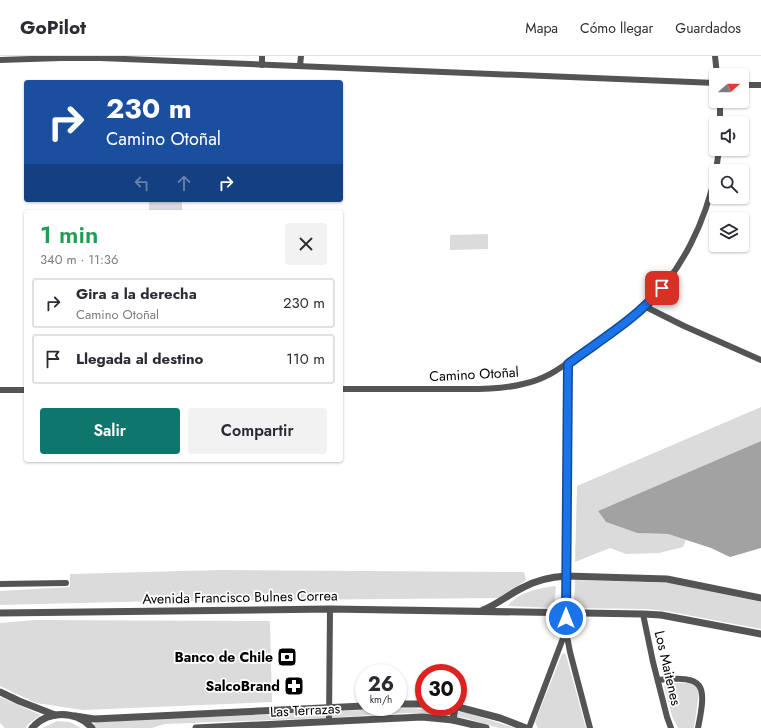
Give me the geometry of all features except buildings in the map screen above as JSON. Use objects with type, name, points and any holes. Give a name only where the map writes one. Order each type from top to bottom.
[{"type":"street","points":[[262,56],[262,65]]},
{"type":"street","points":[[300,66],[301,56]]},
{"type":"street","points":[[715,56],[716,68]]},
{"type":"street","points":[[0,60],[100,58],[709,83]]},
{"type":"street","points":[[749,84],[761,85]]},
{"type":"street","name":"Camino Otoñal","points":[[343,389],[476,389],[511,387],[543,378],[568,364],[615,330],[644,306],[667,281],[692,242],[709,197]]},
{"type":"street","points":[[644,306],[678,324],[761,360]]},
{"type":"street","points":[[568,364],[566,631],[590,728]]},
{"type":"street","points":[[0,390],[24,390]]},
{"type":"street","name":"Avenida Francisco Bulnes Correa","points":[[481,611],[500,602],[522,587],[531,583],[566,576],[667,579],[761,598]]},
{"type":"street","points":[[0,584],[66,583]]},
{"type":"street","points":[[329,722],[330,609]]},
{"type":"street","name":"Avenida Francisco Bulnes Correa","points":[[0,613],[330,609],[644,614],[661,615],[761,634]]},
{"type":"street","name":"Los Maitenes","points":[[644,614],[649,645],[667,717],[672,728]]},
{"type":"street","points":[[529,728],[566,631]]},
{"type":"street","points":[[658,680],[683,679],[693,680],[699,684],[702,694],[698,728]]},
{"type":"street","points":[[0,692],[55,715]]},
{"type":"street","name":"Las Terrazas","points":[[55,715],[63,714],[94,719],[355,707]]},
{"type":"street","points":[[467,710],[500,718],[526,728]]},
{"type":"street","points":[[215,713],[215,727]]},
{"type":"street","points":[[32,728],[40,720],[55,715]]},
{"type":"street","points":[[75,716],[86,722],[92,728]]},
{"type":"street","points":[[453,720],[454,716]]},
{"type":"street","name":"Las Terrazas","points":[[196,728],[406,717],[453,720],[486,728]]},
{"type":"shaded area","points":[[149,202],[182,202],[182,210],[149,210]]},
{"type":"shaded area","points":[[488,234],[488,249],[450,250],[450,235]]},
{"type":"shaded area","points":[[761,407],[761,441],[598,511],[606,522],[637,533],[668,534],[686,540],[683,547],[659,553],[626,554],[610,548],[575,562],[577,486]]},
{"type":"shaded area","points":[[761,441],[761,548],[730,557],[711,548],[668,534],[637,533],[606,522],[598,511]]},
{"type":"shaded area","points":[[220,570],[524,572],[526,580],[500,598],[161,601],[0,605],[0,591],[70,587],[70,574]]},
{"type":"shaded area","points":[[575,580],[671,583],[761,602],[761,629],[666,611],[644,609],[574,608]]},
{"type":"shaded area","points":[[556,586],[554,608],[508,606],[517,597],[523,594]]},
{"type":"shaded area","points":[[35,620],[270,621],[272,702],[83,710],[36,703],[0,686],[0,623]]},
{"type":"shaded area","points":[[564,653],[566,655],[586,728],[538,728],[535,722],[562,654]]},
{"type":"shaded area","points":[[667,683],[691,683],[697,686],[699,693],[694,728],[678,728],[672,716],[664,686]]},
{"type":"shaded area","points":[[0,697],[41,715],[28,724],[26,728],[5,728],[0,723]]},
{"type":"shaded area","points":[[407,708],[415,708],[415,713],[407,713]]},
{"type":"shaded area","points":[[355,710],[355,716],[357,716],[165,724],[152,728],[97,728],[94,725],[96,722]]},
{"type":"shaded area","points":[[467,713],[515,728],[499,728],[465,718],[452,716],[467,716]]},
{"type":"shaded area","points":[[57,721],[70,722],[81,728],[42,728]]},
{"type":"place","name":"Banco de Chile","points":[[287,657]]},
{"type":"place","name":"SalcoBrand","points":[[294,686]]},
{"type":"route","points":[[566,618],[568,364],[615,330],[644,306],[662,288]]}]
